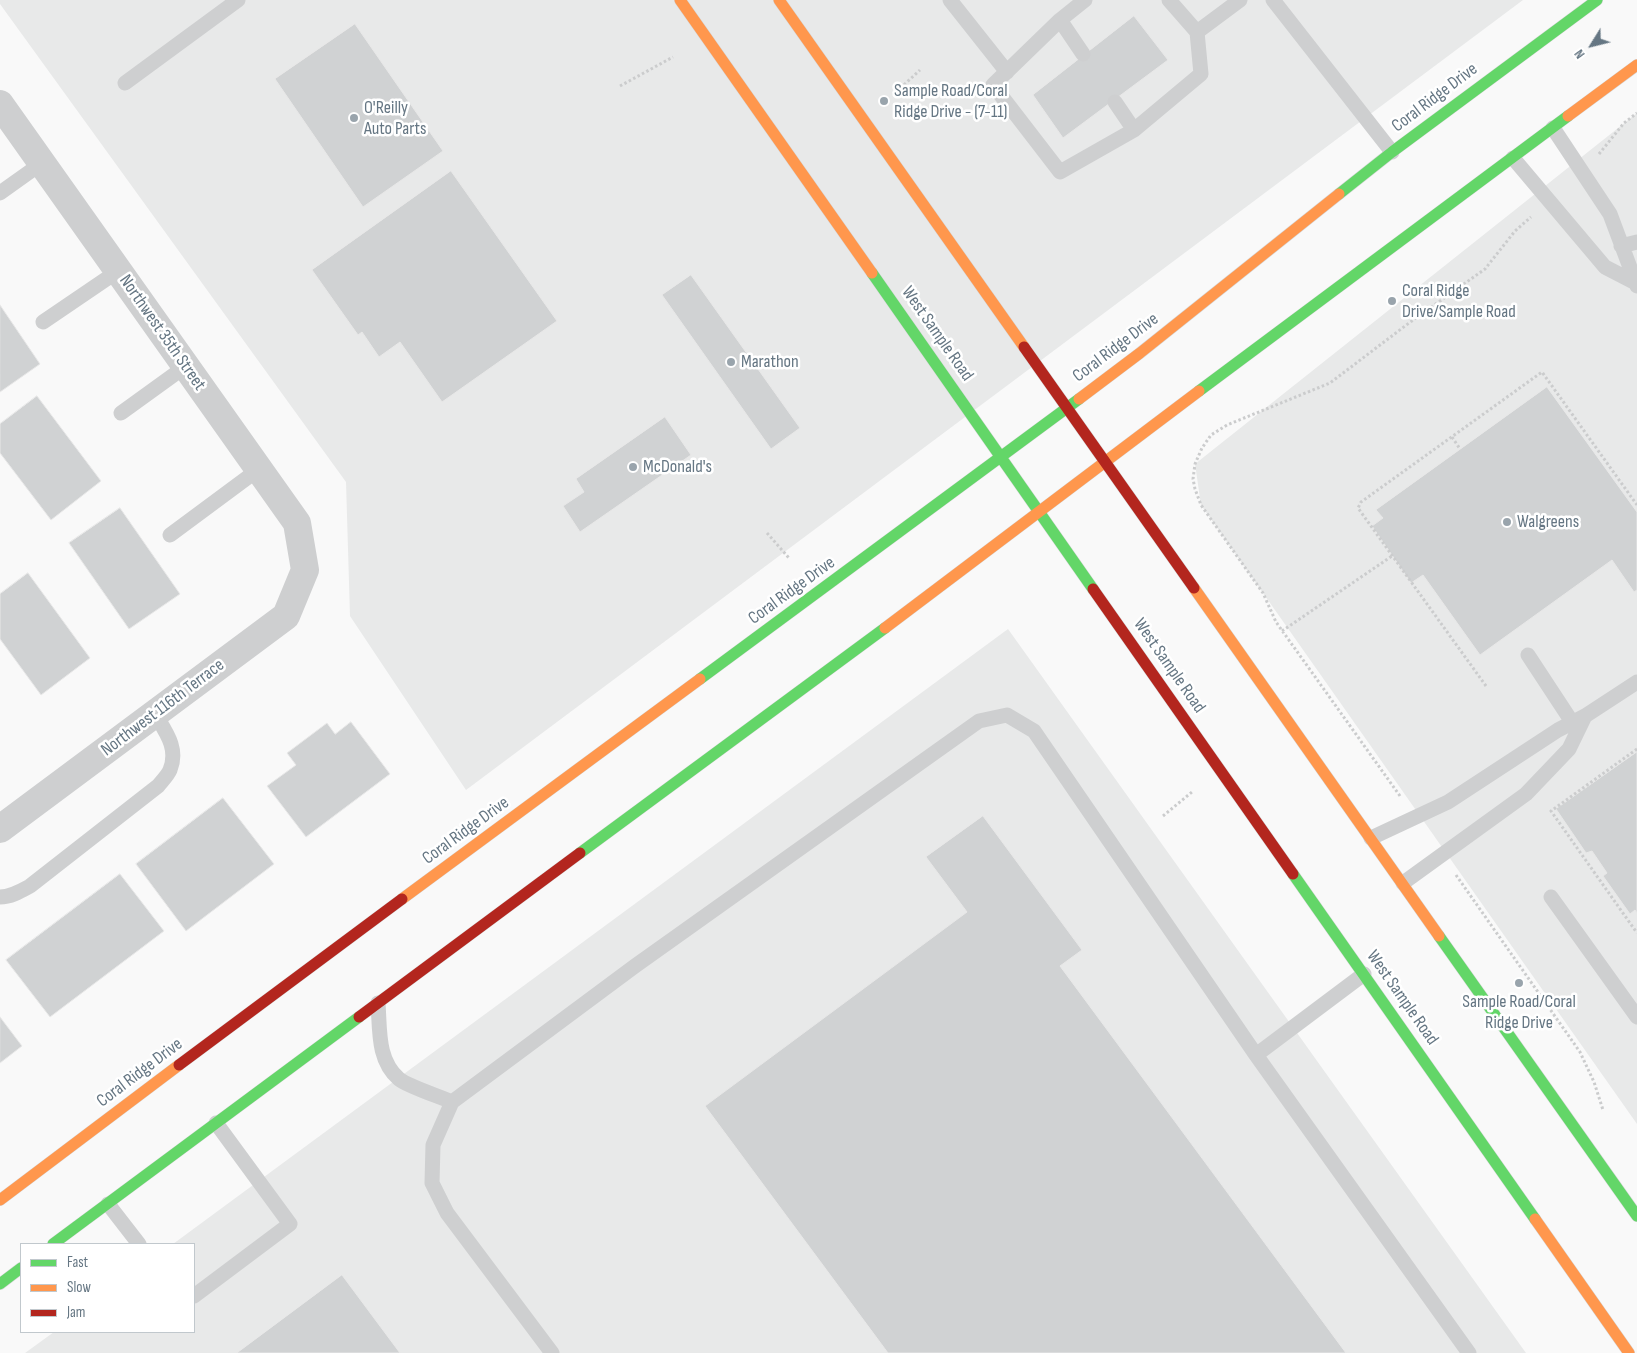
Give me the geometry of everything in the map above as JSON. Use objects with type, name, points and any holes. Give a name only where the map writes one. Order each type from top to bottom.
[{"type":"main road","name":"West Sample Road","points":[[680,0],[1629,1353]]},
{"type":"main road","points":[[779,0],[1637,1216]]},
{"type":"main road","name":"Coral Ridge Drive","points":[[0,1200],[247,1014],[1140,354],[1392,152],[1596,0]]},
{"type":"main road","points":[[54,1243],[1039,512],[1637,65]]},
{"type":"main road","points":[[0,1284],[20,1269]]},
{"type":"street","name":"Northwest 35th Street","points":[[0,104],[297,523],[305,570]]},
{"type":"street","name":"Northwest 116th Terrace","points":[[0,829],[286,616],[305,570]]},
{"type":"lane","points":[[125,83],[238,0]]},
{"type":"lane","points":[[950,0],[1007,72]]},
{"type":"lane","points":[[1085,0],[1060,20],[993,85],[1060,172],[1134,130],[1201,74],[1197,32],[1170,0]]},
{"type":"lane","points":[[1197,32],[1240,0]]},
{"type":"lane","points":[[1273,0],[1392,152]]},
{"type":"lane","points":[[1060,20],[1083,54]]},
{"type":"lane","points":[[1115,102],[1134,130]]},
{"type":"lane","points":[[1553,128],[1610,214],[1636,284]]},
{"type":"lane","points":[[1513,158],[1605,267],[1636,284]]},
{"type":"lane","points":[[0,193],[42,163]]},
{"type":"lane","points":[[1621,246],[1637,242]]},
{"type":"lane","points":[[43,322],[118,271]]},
{"type":"lane","points":[[121,413],[186,366]]},
{"type":"lane","points":[[170,535],[259,469]]},
{"type":"lane","points":[[1528,655],[1579,719]]},
{"type":"lane","points":[[1371,838],[1448,802],[1637,682]]},
{"type":"lane","points":[[0,896],[16,894],[30,886],[158,786],[170,770],[173,754],[171,741],[155,714]]},
{"type":"lane","points":[[552,1353],[447,1213],[432,1183],[433,1145],[452,1102],[635,966],[979,721],[1007,715],[1034,731],[1256,1055],[1469,1353]]},
{"type":"lane","points":[[1402,883],[1526,794],[1569,749],[1579,719]]},
{"type":"lane","points":[[1551,897],[1637,1017]]},
{"type":"lane","points":[[1256,1055],[1364,974]]},
{"type":"lane","points":[[378,1003],[381,1047],[387,1064],[400,1080],[452,1102]]},
{"type":"lane","points":[[195,1295],[290,1224],[216,1123]]},
{"type":"lane","points":[[108,1204],[138,1243]]},
{"type":"path","points":[[620,86],[674,57]]},
{"type":"path","points":[[892,95],[920,70]]},
{"type":"path","points":[[1584,175],[1624,123],[1637,113]]},
{"type":"path","points":[[1415,817],[1282,631],[1263,592],[1201,505],[1193,479],[1193,472],[1202,448],[1211,435],[1227,425],[1330,383],[1485,270],[1515,231],[1549,201]]},
{"type":"path","points":[[1486,686],[1358,508],[1359,505],[1542,372],[1637,505]]},
{"type":"path","points":[[1452,437],[1460,449]]},
{"type":"path","points":[[767,532],[789,558]]},
{"type":"path","points":[[1282,631],[1392,556]]},
{"type":"path","points":[[1637,749],[1551,811],[1637,932]]},
{"type":"path","points":[[1163,816],[1192,792]]},
{"type":"path","points":[[1442,855],[1580,1052],[1594,1082],[1606,1118]]},
{"type":"shaded area","points":[[0,0],[1523,0],[466,790],[350,616],[346,482],[0,4]]},
{"type":"shaded area","points":[[1637,113],[1637,1124],[1201,505],[1195,464]]},
{"type":"shaded area","points":[[1008,629],[1526,1353],[25,1353],[53,1333],[195,1333],[195,1243],[174,1243]]},
{"type":"building","points":[[1134,16],[1168,60],[1063,138],[1033,95]]},
{"type":"building","points":[[355,24],[443,151],[363,207],[275,79]]},
{"type":"building","points":[[451,171],[557,321],[442,402],[400,342],[379,357],[362,332],[358,335],[312,270]]},
{"type":"building","name":"Marathon","points":[[691,275],[800,428],[771,449],[662,295]]},
{"type":"building","points":[[0,305],[40,364],[0,392]]},
{"type":"building","name":"Walgreens","points":[[1547,387],[1637,512],[1637,590],[1634,592],[1612,560],[1480,655],[1423,575],[1411,583],[1372,526],[1383,518],[1376,510]]},
{"type":"building","points":[[37,396],[101,481],[51,520],[0,453],[0,424]]},
{"type":"building","name":"McDonald's","points":[[665,417],[691,455],[580,532],[563,506],[584,492],[576,479]]},
{"type":"building","points":[[120,508],[180,594],[129,629],[69,543]]},
{"type":"building","points":[[28,573],[90,658],[41,695],[0,639],[0,594]]},
{"type":"building","points":[[351,722],[390,774],[306,837],[267,786],[296,765],[287,753],[327,723],[335,734]]},
{"type":"building","points":[[1637,752],[1637,913],[1635,910],[1630,914],[1603,876],[1607,873],[1592,851],[1586,853],[1556,809]]},
{"type":"building","points":[[223,798],[274,864],[186,931],[136,864]]},
{"type":"building","points":[[983,816],[1082,950],[1060,966],[1346,1353],[888,1353],[705,1106],[967,912],[926,857]]},
{"type":"building","points":[[120,874],[164,931],[50,1017],[6,960]]},
{"type":"building","points":[[0,1017],[22,1046],[0,1063]]},
{"type":"building","points":[[342,1275],[400,1353],[237,1353]]},
{"type":"traffic: fast","points":[[1339,194],[1392,152],[1597,0]]},
{"type":"traffic: fast","points":[[1199,391],[1568,116]]},
{"type":"traffic: fast","points":[[872,273],[1093,589]]},
{"type":"traffic: fast","points":[[700,679],[1079,399]]},
{"type":"traffic: fast","points":[[580,853],[885,628]]},
{"type":"traffic: fast","points":[[1293,874],[1535,1219]]},
{"type":"traffic: fast","points":[[1439,936],[1637,1216]]},
{"type":"traffic: fast","points":[[54,1243],[359,1017]]},
{"type":"traffic: fast","points":[[0,1284],[20,1269]]},
{"type":"traffic: slow","points":[[680,0],[872,273]]},
{"type":"traffic: slow","points":[[779,0],[1024,347]]},
{"type":"traffic: slow","points":[[1568,116],[1637,65]]},
{"type":"traffic: slow","points":[[1079,399],[1140,353],[1339,194]]},
{"type":"traffic: slow","points":[[885,628],[1199,391]]},
{"type":"traffic: slow","points":[[1194,588],[1439,936]]},
{"type":"traffic: slow","points":[[402,899],[700,679]]},
{"type":"traffic: slow","points":[[0,1200],[179,1065]]},
{"type":"traffic: slow","points":[[1535,1219],[1629,1353]]},
{"type":"traffic: jam","points":[[1024,347],[1194,588]]},
{"type":"traffic: jam","points":[[1093,589],[1293,874]]},
{"type":"traffic: jam","points":[[359,1017],[580,853]]},
{"type":"traffic: jam","points":[[179,1065],[402,899]]},
{"type":"place","name":"Sample Road/Coral Ridge Drive - (7-11)","points":[[884,101]]},
{"type":"place","name":"O'Reilly Auto Parts","points":[[354,118]]},
{"type":"place","name":"Coral Ridge Drive/Sample Road","points":[[1392,301]]},
{"type":"place","name":"Marathon","points":[[731,362]]},
{"type":"place","name":"McDonald's","points":[[633,467]]},
{"type":"place","name":"Walgreens","points":[[1507,522]]},
{"type":"place","name":"Sample Road/Coral Ridge Drive","points":[[1519,983]]}]
